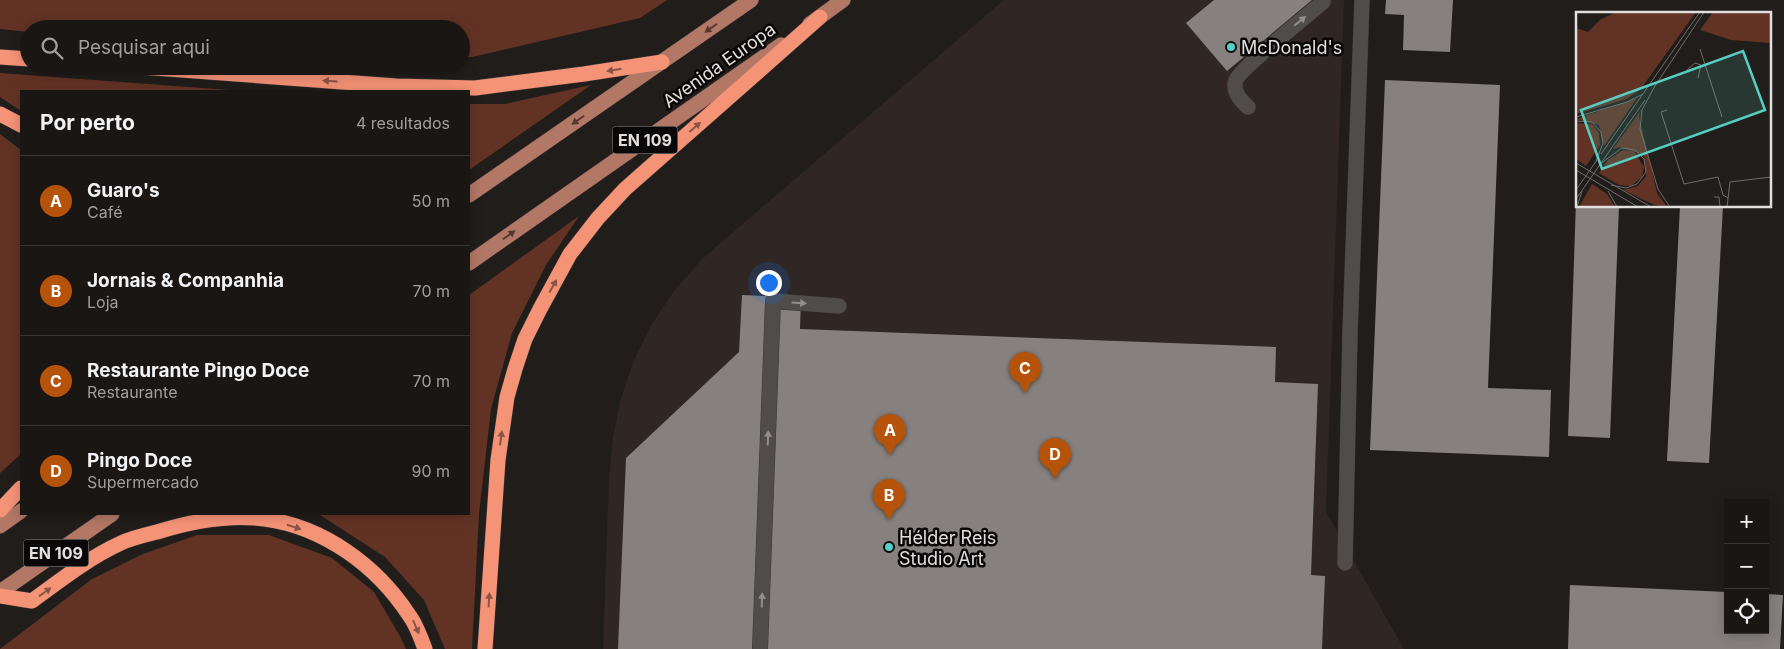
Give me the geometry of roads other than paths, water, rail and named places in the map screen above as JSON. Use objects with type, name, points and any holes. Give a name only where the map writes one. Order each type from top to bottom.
[{"type":"highway","points":[[486,649],[498,460],[507,397],[525,338],[540,309],[570,254],[598,218],[625,190],[820,17]]},
{"type":"highway","points":[[0,57],[20,58]]},
{"type":"highway","points":[[248,75],[396,86],[475,88],[662,62]]},
{"type":"highway","points":[[0,114],[20,124]]},
{"type":"highway","points":[[0,510],[20,489]]},
{"type":"highway","points":[[0,594],[32,601],[64,578],[120,543],[148,534],[210,519],[239,517],[266,519],[294,526],[317,535],[344,549],[369,568],[386,585],[410,616],[425,649]]},
{"type":"main road","name":"Avenida Europa","points":[[470,195],[751,0]]},
{"type":"main road","name":"Avenida Europa","points":[[470,262],[843,0]]},
{"type":"main road","name":"EN 109","points":[[0,526],[20,512]]},
{"type":"main road","name":"EN 109","points":[[0,594],[111,515]]},
{"type":"lane","points":[[1248,107],[1240,99],[1235,89],[1236,79],[1323,0]]},
{"type":"lane","points":[[1345,563],[1350,333],[1362,0]]},
{"type":"lane","points":[[760,649],[773,302],[839,306]]},
{"type":"place","name":"McDonald's","points":[[1231,47]]},
{"type":"place","name":"Restaurante Pingo Doce","points":[[1025,393]]},
{"type":"place","name":"Guaro's","points":[[890,455]]},
{"type":"place","name":"Pingo Doce","points":[[1055,479]]},
{"type":"place","name":"Jornais & Companhia","points":[[889,520]]},
{"type":"place","name":"Hélder Reis Studio Art","points":[[889,547]]}]
